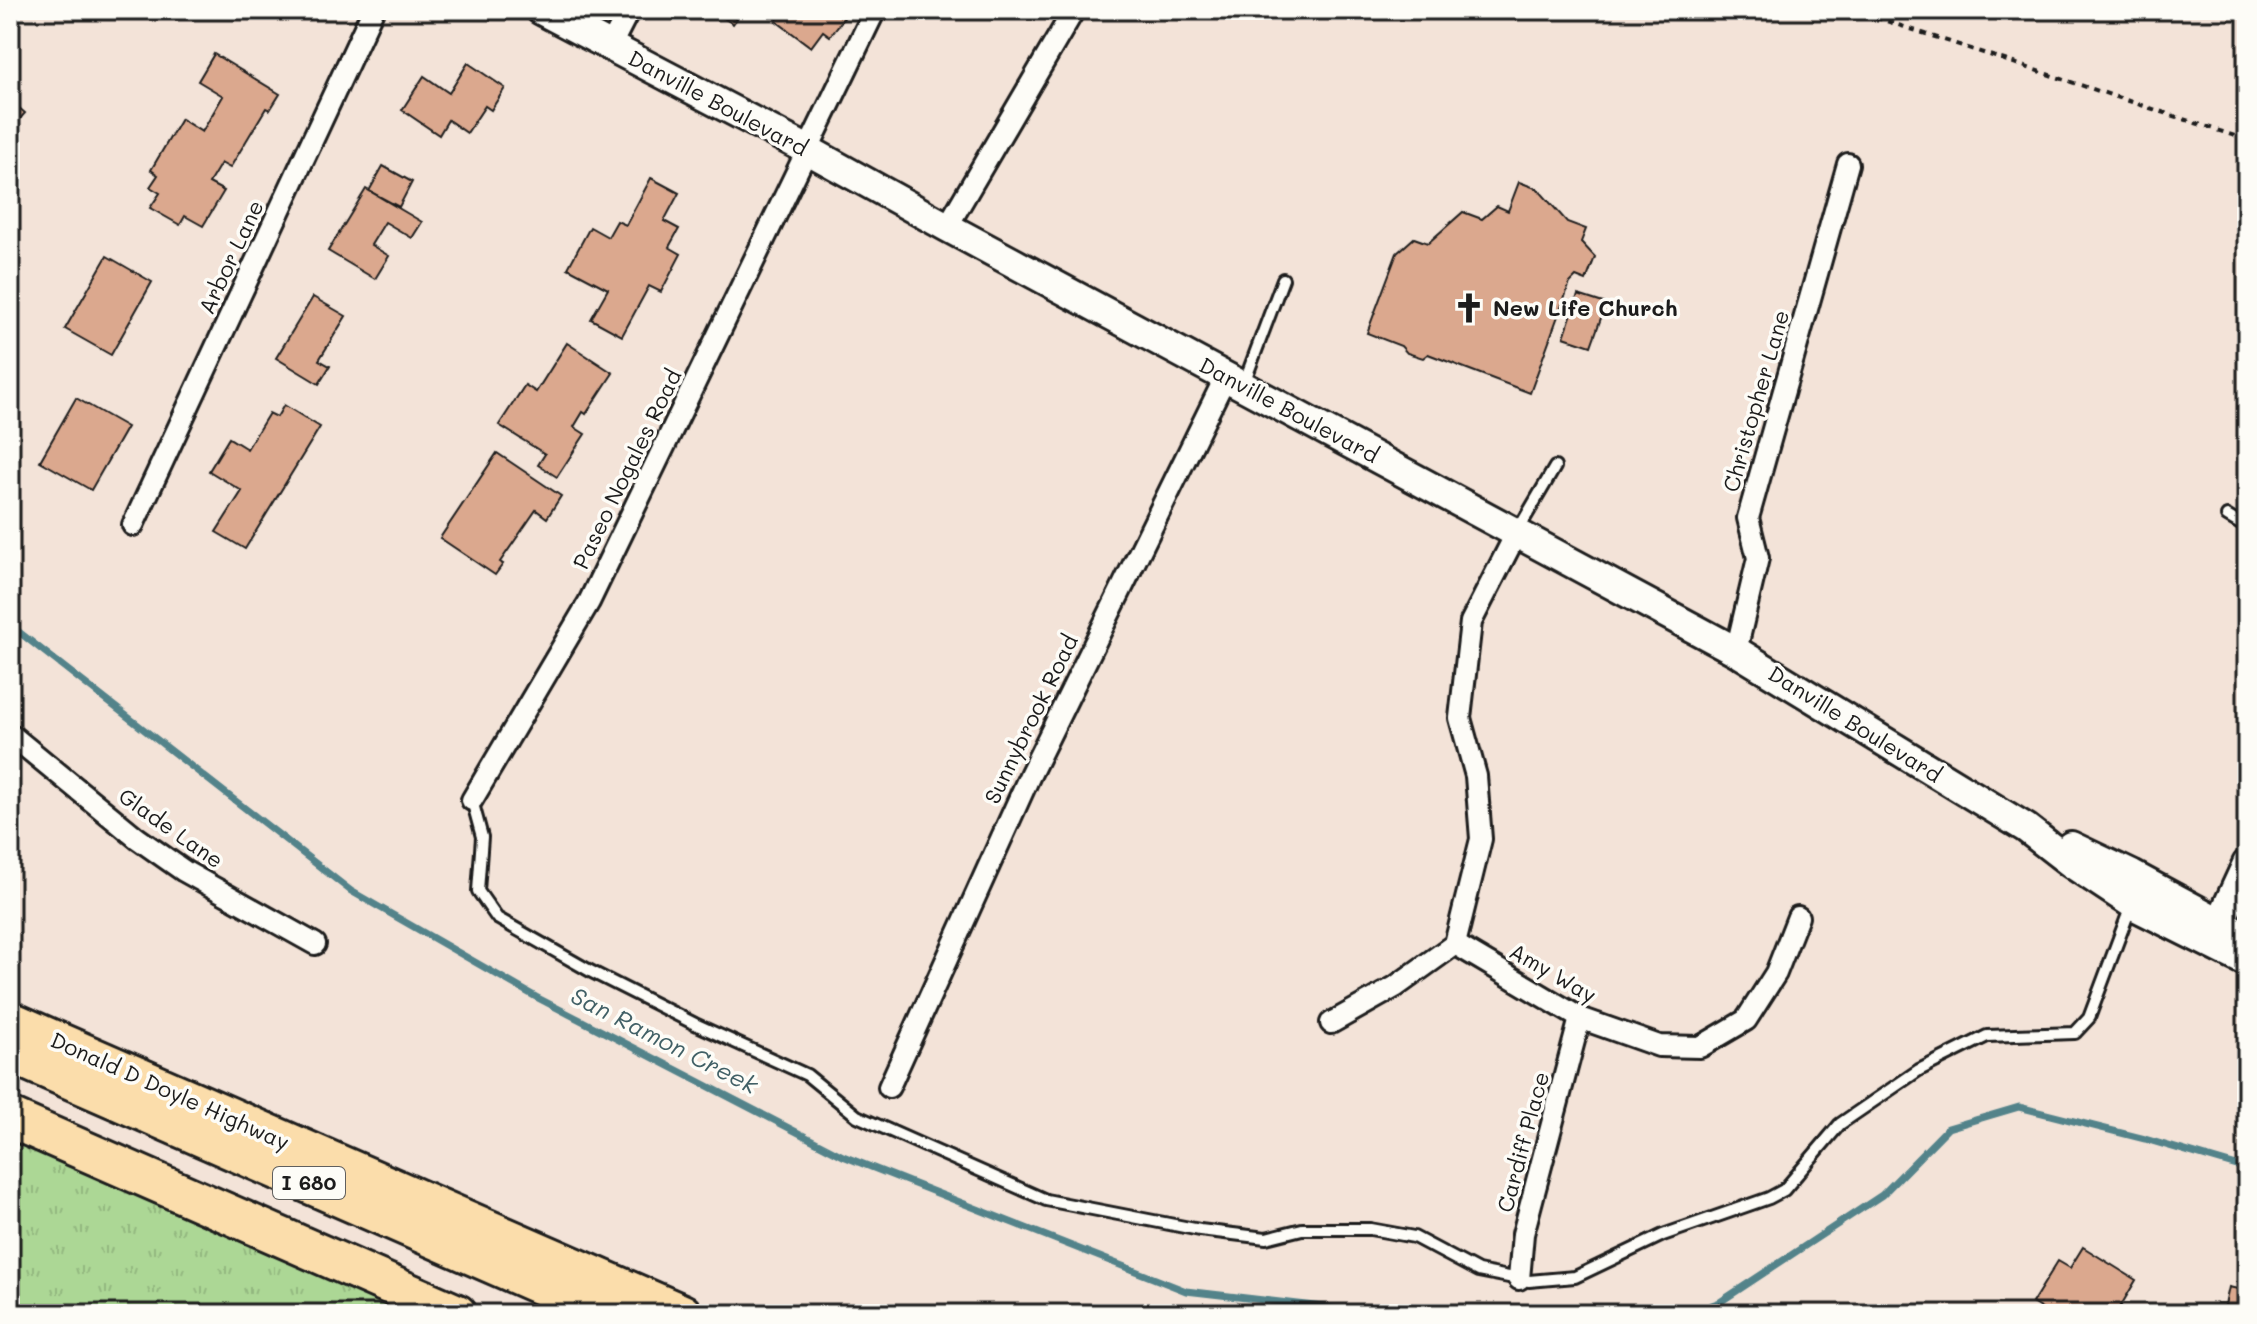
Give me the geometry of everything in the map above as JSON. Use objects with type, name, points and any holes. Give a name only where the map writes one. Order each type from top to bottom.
[{"type":"highway","points":[[10,998],[30,1006],[87,1054]]},
{"type":"highway","name":"Donald D Doyle Highway","points":[[10,1021],[682,1314]]},
{"type":"highway","name":"I 680","points":[[10,1053],[607,1314]]},
{"type":"highway","name":"I 680","points":[[10,1118],[457,1314]]},
{"type":"main road","name":"Danville Boulevard","points":[[541,10],[808,150],[1736,651],[2026,828],[2071,863],[2138,892],[2215,934],[2247,962]]},
{"type":"main road","points":[[2215,934],[2247,864]]},
{"type":"main road","name":"Danville Boulevard","points":[[2215,934],[2247,937]]},
{"type":"street","name":"Arbor Lane","points":[[133,525],[373,10]]},
{"type":"street","points":[[610,47],[629,10]]},
{"type":"street","name":"Paseo Nogales Road","points":[[472,800],[589,602],[875,10]]},
{"type":"street","points":[[947,227],[1074,10]]},
{"type":"street","name":"Christopher Lane","points":[[1736,651],[1758,558],[1748,518],[1848,164]]},
{"type":"street","name":"Sunnybrook Road","points":[[889,1087],[1030,775],[1234,381]]},
{"type":"street","points":[[1331,1023],[1395,987],[1455,944],[1481,839],[1476,776],[1460,718],[1471,622],[1517,532]]},
{"type":"street","name":"Glade Lane","points":[[10,734],[137,838],[184,871],[315,944]]},
{"type":"street","name":"Amy Way","points":[[1455,944],[1580,1018],[1659,1046],[1700,1047],[1746,1020],[1776,973],[1798,917]]},
{"type":"street","name":"Cardiff Place","points":[[1519,1279],[1523,1234],[1580,1018]]},
{"type":"lane","points":[[1234,381],[1283,279]]},
{"type":"lane","points":[[1517,532],[1555,467]]},
{"type":"lane","points":[[2227,516],[2247,528]]},
{"type":"lane","points":[[472,800],[482,837],[478,891],[497,918],[695,1024],[807,1075],[857,1116],[1046,1200],[1200,1230],[1266,1238],[1302,1229],[1370,1229],[1414,1237],[1478,1271],[1529,1281],[1575,1277],[1663,1235],[1784,1190],[1840,1124],[1919,1070],[1987,1036],[2075,1033],[2089,1018],[2138,892]]},
{"type":"path","points":[[1853,10],[2247,140]]},
{"type":"green space","points":[[10,1118],[457,1314],[10,1314]]},
{"type":"building","points":[[711,10],[743,10],[733,24]]},
{"type":"building","points":[[784,10],[849,11],[830,36],[823,31],[811,47],[776,21]]},
{"type":"building","points":[[214,54],[280,94],[270,110],[266,108],[230,168],[221,163],[209,183],[224,191],[203,226],[185,216],[180,225],[150,208],[160,193],[150,187],[158,175],[151,170],[181,119],[202,132],[223,96],[198,81]]},
{"type":"building","points":[[468,63],[505,88],[491,110],[485,106],[467,133],[448,120],[439,135],[402,110],[424,76],[449,93]]},
{"type":"building","points":[[10,100],[25,113],[10,130]]},
{"type":"building","points":[[383,166],[412,182],[399,207],[369,191]]},
{"type":"building","points":[[651,178],[679,193],[664,221],[679,229],[669,247],[681,254],[661,292],[649,286],[622,336],[591,319],[608,289],[568,268],[590,227],[608,237],[617,221],[626,225]]},
{"type":"building","name":"New Life Church","points":[[1519,182],[1538,189],[1567,222],[1586,229],[1581,242],[1595,257],[1586,281],[1576,277],[1570,283],[1530,393],[1428,354],[1423,358],[1407,353],[1401,346],[1367,333],[1397,253],[1414,238],[1428,243],[1463,212],[1482,219],[1497,206],[1508,211]]},
{"type":"building","points":[[366,189],[422,222],[412,238],[385,222],[371,245],[389,256],[375,279],[328,251]]},
{"type":"building","points":[[107,256],[152,282],[111,355],[65,329]]},
{"type":"building","points":[[1578,295],[1606,304],[1591,346],[1564,337]]},
{"type":"building","points":[[313,297],[346,316],[319,360],[330,366],[319,384],[276,358]]},
{"type":"building","points":[[567,343],[613,373],[574,427],[585,434],[557,477],[538,465],[545,454],[499,425],[525,385],[536,392]]},
{"type":"building","points":[[76,398],[127,427],[91,490],[40,461]]},
{"type":"building","points":[[284,405],[320,427],[245,549],[216,532],[242,491],[209,471],[229,438],[247,449],[269,413],[277,417]]},
{"type":"building","points":[[497,453],[561,496],[547,518],[536,510],[500,562],[503,564],[495,575],[440,538]]},
{"type":"building","points":[[2083,1247],[2136,1280],[2116,1314],[2106,1309],[2103,1314],[2050,1314],[2032,1303],[2058,1261],[2070,1268]]},
{"type":"building","points":[[2229,1287],[2247,1291],[2247,1314],[2223,1314]]},
{"type":"waterway","name":"San Ramon Creek","points":[[10,625],[351,891],[536,997],[843,1156],[1186,1291],[1383,1314]]},
{"type":"waterway","name":"San Ramon Creek","points":[[1688,1314],[1720,1302],[1882,1195],[1948,1128],[2019,1107],[2247,1169]]},
{"type":"place","name":"New Life Church","points":[[1469,308]]}]
